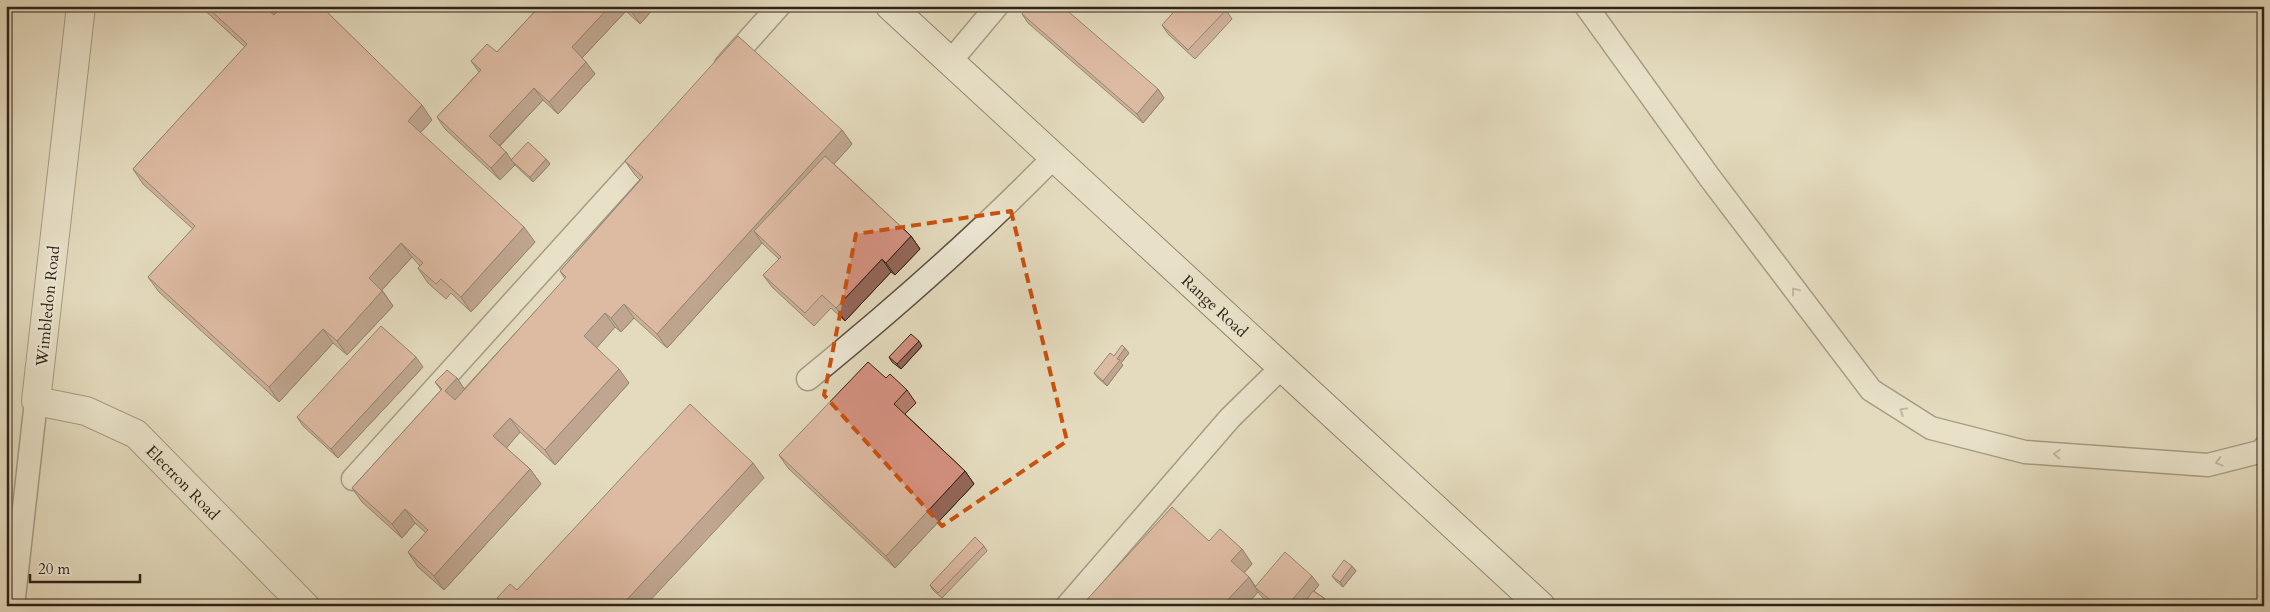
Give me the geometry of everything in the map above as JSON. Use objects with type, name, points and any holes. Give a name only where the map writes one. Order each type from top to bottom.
[{"type":"main road","name":"Wimbledon Road","points":[[36,401],[81,6]]},
{"type":"main road","name":"Range Road","points":[[890,6],[1541,606]]},
{"type":"main road","name":"Electron Road","points":[[36,401],[86,411],[136,434],[305,606]]},
{"type":"lane","points":[[714,80],[779,6]]},
{"type":"lane","points":[[950,62],[998,6]]},
{"type":"lane","points":[[1586,6],[1710,178],[1871,390],[1931,428],[2025,452],[2208,465],[2262,451],[2264,448]]},
{"type":"lane","points":[[353,479],[668,131]]},
{"type":"lane","points":[[808,379],[882,319],[1001,210],[1054,157]]},
{"type":"lane","points":[[1067,606],[1230,418],[1282,367]]},
{"type":"lane","name":"Wimbledon Road","points":[[13,606],[36,401]]},
{"type":"highlighted area","points":[[1011,211],[1067,441],[942,526],[824,395],[856,234]]},
{"type":"building","points":[[206,6],[263,6],[274,15],[282,6],[321,6],[422,105],[408,121],[524,227],[461,297],[441,279],[436,284],[418,268],[423,263],[401,243],[369,278],[382,291],[337,341],[323,329],[269,387],[148,277],[195,226],[133,169],[247,44]]},
{"type":"building","points":[[540,6],[610,6],[572,47],[586,62],[549,102],[534,88],[489,136],[506,152],[491,168],[437,117],[481,70],[471,61],[487,44],[497,52]]},
{"type":"building","points":[[626,6],[636,6],[631,11]]},
{"type":"building","points":[[1028,6],[1062,6],[1158,89],[1137,114],[1022,14]]},
{"type":"building","points":[[1179,6],[1222,6],[1226,10],[1188,50],[1162,25]]},
{"type":"building","points":[[738,36],[842,130],[657,334],[624,304],[611,318],[605,313],[584,336],[619,369],[545,450],[510,418],[493,436],[530,469],[434,576],[408,552],[428,530],[405,509],[392,524],[352,488],[442,389],[435,382],[447,370],[457,378],[445,391],[455,400],[566,277],[560,271],[643,177],[625,161]]},
{"type":"building","points":[[528,142],[546,159],[530,177],[511,160]]},
{"type":"building","points":[[825,156],[911,236],[886,263],[882,259],[836,308],[822,295],[805,313],[763,275],[781,257],[754,231]]},
{"type":"building","points":[[381,326],[416,357],[331,449],[297,417]]},
{"type":"building","points":[[911,334],[919,341],[897,364],[889,357]]},
{"type":"building","points":[[1122,345],[1125,348],[1117,359],[1120,360],[1103,381],[1094,373],[1110,353],[1114,356]]},
{"type":"building","points":[[868,362],[886,378],[890,374],[907,390],[894,404],[965,471],[886,556],[779,455]]},
{"type":"building","points":[[690,404],[753,463],[621,606],[503,606],[504,604],[497,598],[510,584],[517,590]]},
{"type":"building","points":[[1172,507],[1209,541],[1220,529],[1242,549],[1231,561],[1249,577],[1222,606],[1081,606]]},
{"type":"building","points":[[975,537],[984,546],[938,593],[930,585]]},
{"type":"building","points":[[1285,552],[1312,576],[1287,606],[1277,606],[1255,587]]},
{"type":"building","points":[[1344,560],[1352,566],[1340,582],[1332,576]]},
{"type":"building","points":[[1313,591],[1324,598],[1318,606],[1302,606]]},
{"type":"building","points":[[876,601],[880,606],[871,606]]}]
